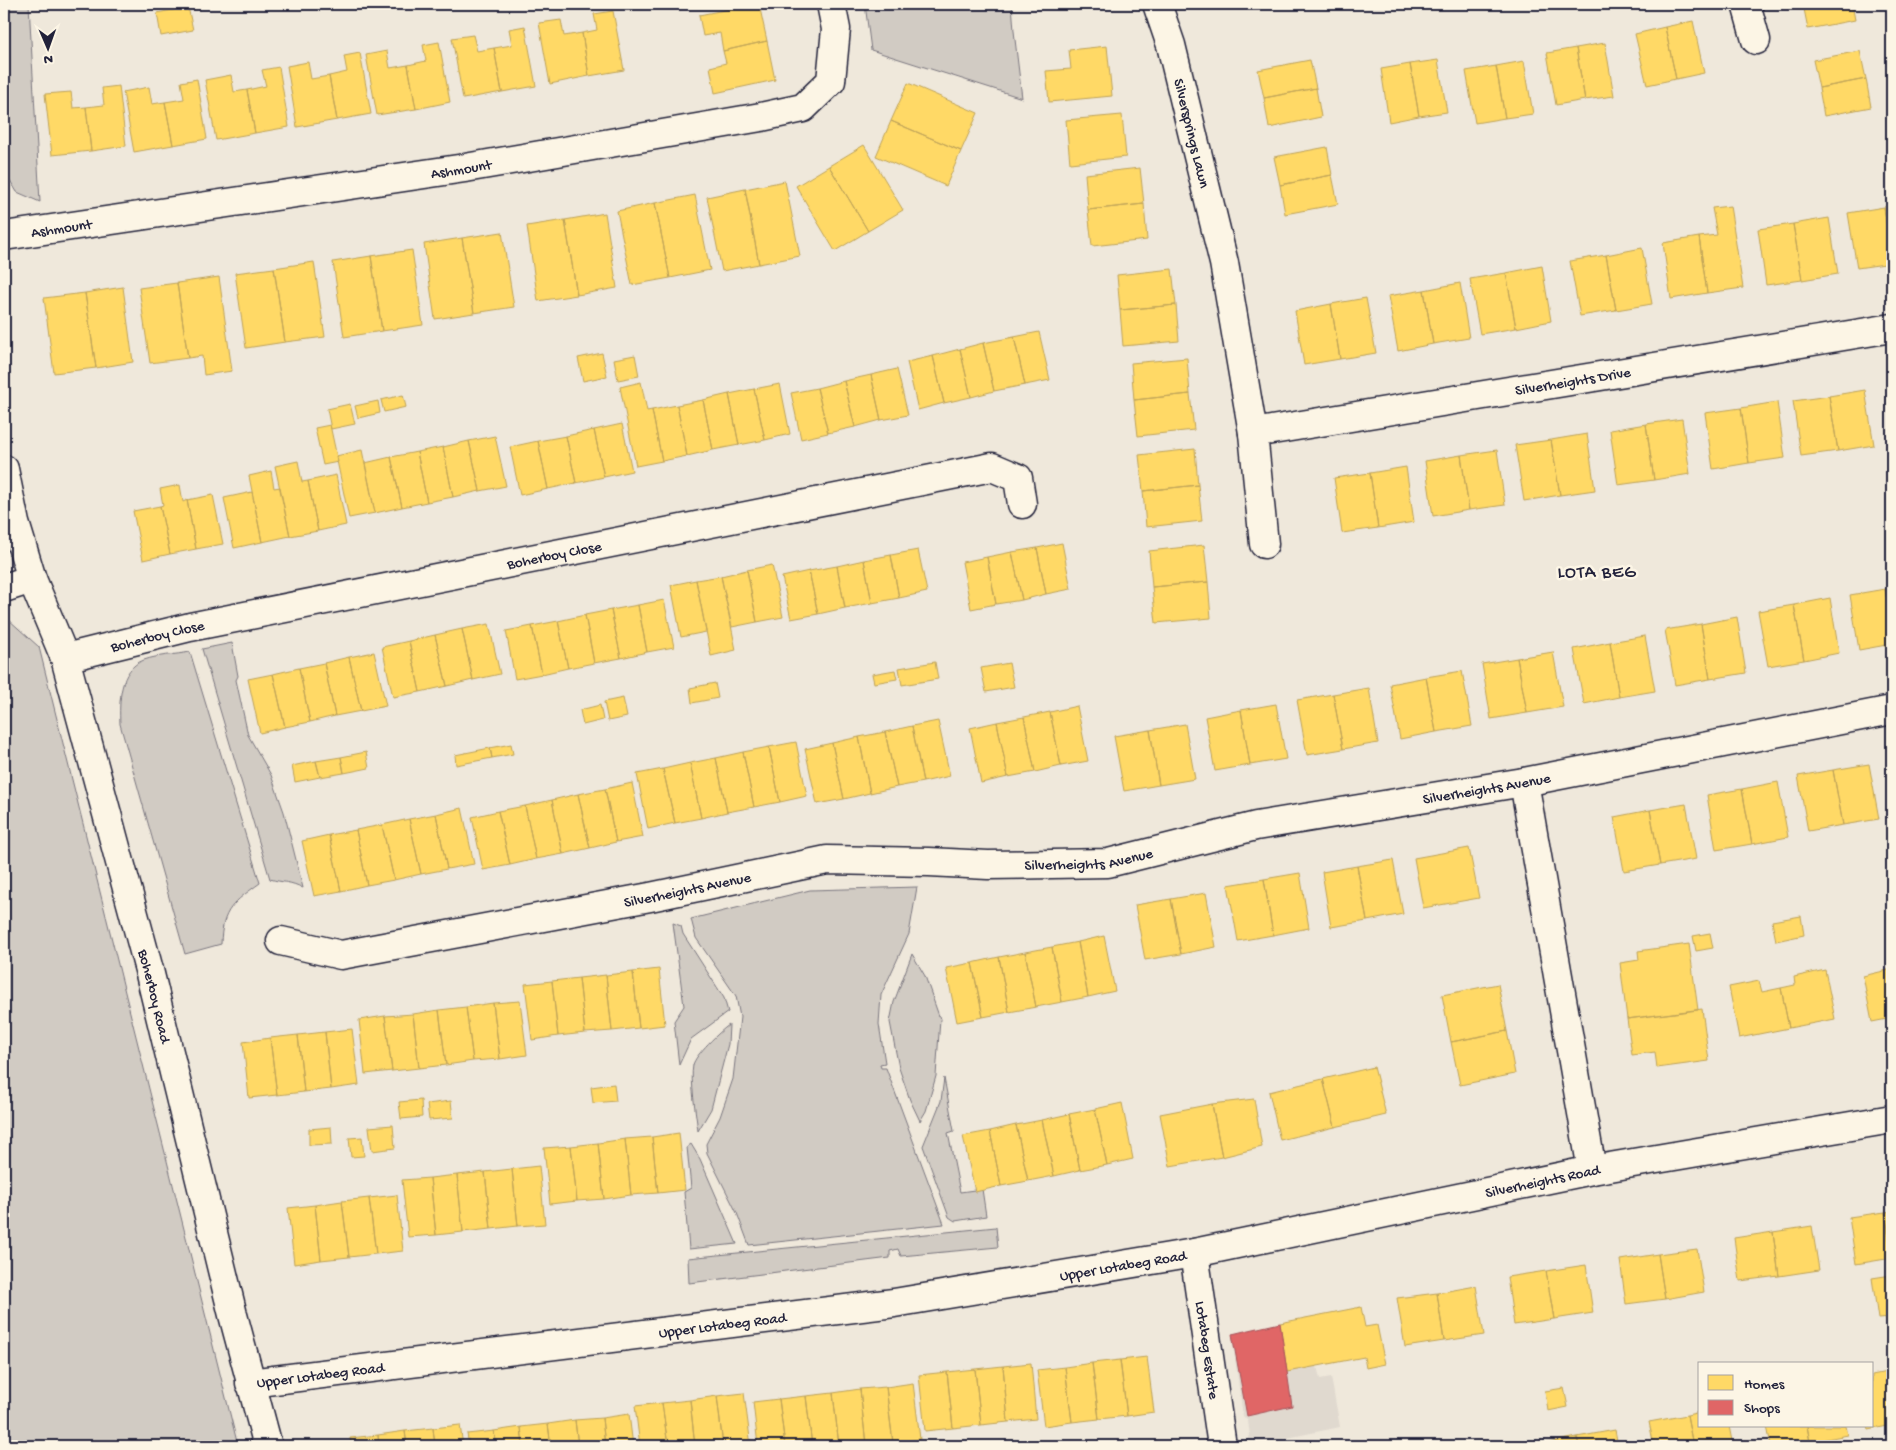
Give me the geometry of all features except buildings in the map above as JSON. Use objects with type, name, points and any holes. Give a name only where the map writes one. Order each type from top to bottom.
[{"type":"street","name":"Ashmount","points":[[4,236],[465,168],[761,117],[803,108],[831,81],[836,29],[831,4]]},
{"type":"street","name":"Silversprings Lawn","points":[[1157,4],[1171,45],[1224,263],[1253,433]]},
{"type":"street","points":[[1746,4],[1756,40]]},
{"type":"street","name":"Silverheights Drive","points":[[1253,433],[1892,328]]},
{"type":"street","points":[[1253,433],[1264,544]]},
{"type":"street","name":"Boherboy Close","points":[[65,658],[200,625],[992,467],[1018,478],[1022,504]]},
{"type":"street","points":[[4,469],[15,523],[32,579],[4,588]]},
{"type":"street","name":"Boherboy Road","points":[[32,579],[65,658],[149,970],[250,1383],[268,1446]]},
{"type":"street","name":"Silverheights Avenue","points":[[281,942],[341,955],[650,897],[827,860],[988,865],[1108,862],[1256,826],[1524,782],[1892,710]]},
{"type":"street","points":[[1524,782],[1592,1170]]},
{"type":"street","name":"Silverheights Road","points":[[1194,1253],[1382,1212],[1592,1170],[1892,1119]]},
{"type":"street","name":"Upper Lotabeg Road","points":[[250,1383],[894,1302],[1194,1253]]},
{"type":"street","name":"Lotabeg Estate","points":[[1194,1253],[1222,1446]]},
{"type":"shaded area","points":[[4,4],[29,4],[40,202],[17,192],[5,172]]},
{"type":"shaded area","points":[[865,4],[1012,4],[1022,98],[871,50]]},
{"type":"shaded area","points":[[8,619],[39,647],[238,1446],[4,1446],[4,620]]},
{"type":"shaded area","points":[[232,643],[238,676],[236,680],[248,735],[271,775],[284,812],[303,888],[270,879],[202,649]]},
{"type":"shaded area","points":[[190,652],[260,883],[236,901],[227,914],[221,944],[185,954],[120,724],[120,706],[125,678],[136,664],[149,658]]},
{"type":"shaded area","points":[[917,887],[909,934],[881,995],[879,1024],[885,1063],[880,1064],[881,1068],[886,1068],[944,1224],[749,1245],[737,1213],[707,1153],[706,1144],[720,1117],[733,1079],[740,1017],[736,996],[696,938],[691,919],[810,890]]},
{"type":"shaded area","points":[[673,923],[681,926],[683,934],[724,998],[728,1012],[691,1039],[679,1065],[674,1021],[684,1006]]},
{"type":"shaded area","points":[[912,954],[925,976],[940,1019],[936,1076],[926,1111],[920,1121],[910,1100],[899,1068],[890,1022],[894,1002]]},
{"type":"shaded area","points":[[729,1025],[728,1044],[711,1109],[698,1131],[693,1088],[693,1065],[703,1050]]},
{"type":"shaded area","points":[[944,1078],[954,1131],[948,1133],[960,1192],[982,1189],[986,1216],[955,1221],[949,1217],[923,1146],[941,1101]]},
{"type":"shaded area","points":[[691,1144],[700,1159],[737,1244],[689,1249],[684,1192],[691,1188],[687,1147]]},
{"type":"shaded area","points":[[996,1227],[998,1247],[901,1256],[898,1249],[890,1251],[890,1258],[689,1283],[688,1258]]},
{"type":"shaded area","points":[[1280,1323],[1287,1372],[1317,1366],[1320,1379],[1331,1377],[1340,1427],[1249,1446],[1247,1440],[1250,1436],[1248,1421],[1243,1416],[1232,1337],[1240,1331]]},
{"type":"district","name":"LOTA BEG","points":[[1597,571]]}]
